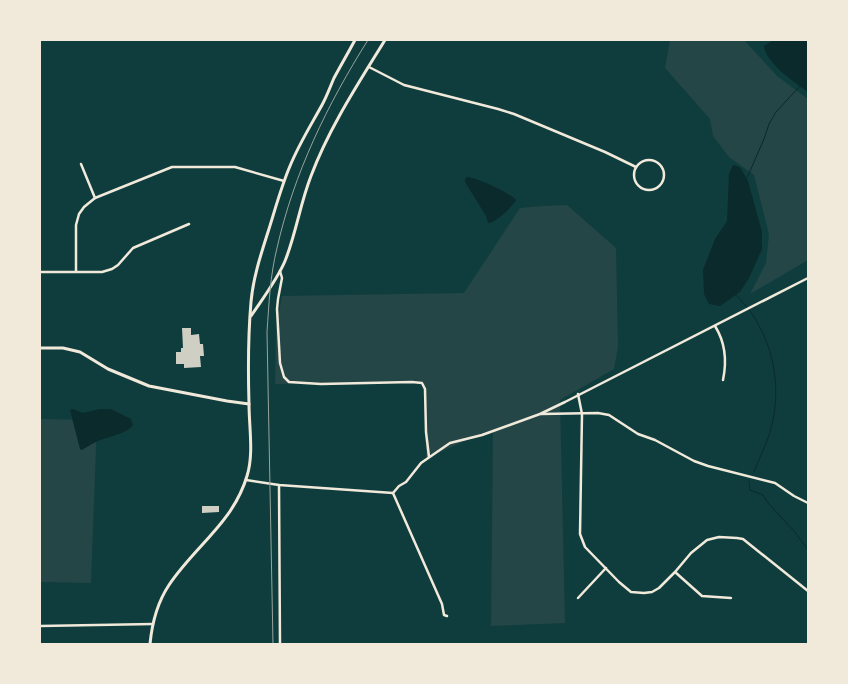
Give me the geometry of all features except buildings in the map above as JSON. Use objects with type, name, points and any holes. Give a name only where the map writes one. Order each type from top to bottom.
[{"type":"main road","points":[[150,644],[153,624],[159,605],[168,586],[234,508],[246,480],[250,463],[248,358],[251,302],[256,273],[284,181],[298,148],[324,102],[334,79],[355,40]]},
{"type":"main road","points":[[251,317],[280,271],[289,249],[310,177],[319,157],[337,120],[368,66],[385,40]]},
{"type":"main road","points":[[40,348],[63,348],[80,352],[108,369],[149,386],[249,404]]},
{"type":"street","points":[[368,66],[404,85],[514,114],[605,152],[636,167]]},
{"type":"street","points":[[647,160],[657,162],[663,170],[664,175],[661,184],[653,190],[642,189],[635,182],[634,172],[636,167],[647,160]]},
{"type":"street","points":[[81,164],[96,198]]},
{"type":"street","points":[[76,272],[76,225],[84,207],[96,198],[163,170],[178,166],[234,166],[284,181]]},
{"type":"street","points":[[40,272],[102,272],[112,269],[118,265],[132,248],[189,224]]},
{"type":"street","points":[[280,271],[282,278],[277,309],[280,363],[284,377],[289,382],[307,383],[422,383],[425,389],[426,432],[429,457]]},
{"type":"street","points":[[393,493],[399,486],[406,482],[421,463],[450,443],[482,435],[540,414],[808,278]]},
{"type":"street","points":[[715,326],[720,333],[725,356],[725,371],[723,380]]},
{"type":"street","points":[[578,394],[582,414],[580,534],[584,547],[631,592],[652,592],[659,588],[676,572],[691,553],[707,540],[719,537],[743,539],[808,591]]},
{"type":"street","points":[[540,414],[598,413],[609,415],[638,434],[656,440],[694,461],[775,483],[794,496],[808,503]]},
{"type":"street","points":[[246,480],[279,485],[393,493]]},
{"type":"street","points":[[279,485],[280,644]]},
{"type":"street","points":[[393,493],[442,604],[444,615],[447,616]]},
{"type":"street","points":[[578,598],[606,568]]},
{"type":"street","points":[[676,572],[702,596],[731,598]]},
{"type":"street","points":[[40,626],[153,624]]},
{"type":"shaded area","points":[[670,40],[744,40],[777,76],[808,99],[808,260],[750,294],[766,263],[769,234],[754,175],[729,157],[713,136],[710,119],[665,68]]},
{"type":"shaded area","points":[[773,40],[808,40],[808,92],[782,72],[769,59],[764,46]]},
{"type":"shaded area","points":[[733,165],[740,167],[748,181],[762,232],[762,249],[749,278],[740,292],[720,306],[709,304],[704,294],[703,270],[715,239],[727,221],[729,174]]},
{"type":"shaded area","points":[[467,177],[493,186],[507,193],[516,200],[499,218],[488,223],[486,216],[465,182]]},
{"type":"shaded area","points":[[567,205],[616,248],[618,347],[614,369],[560,400],[565,623],[491,626],[493,430],[426,458],[424,382],[275,384],[276,328],[282,296],[464,293],[520,208]]},
{"type":"shaded area","points":[[73,409],[83,413],[100,409],[111,409],[131,419],[133,425],[126,431],[100,440],[82,450],[80,449],[70,410]]},
{"type":"shaded area","points":[[40,419],[97,420],[91,583],[40,582]]},
{"type":"waterway","points":[[747,178],[769,124],[776,112],[800,86]]},
{"type":"waterway","points":[[736,295],[750,311],[760,327],[771,356],[776,386],[774,417],[770,432],[754,472]]},
{"type":"waterway","points":[[749,481],[750,490],[763,495],[808,550]]},
{"type":"railway","points":[[273,644],[267,332],[273,269],[284,220],[302,166],[339,89],[368,40]]}]
